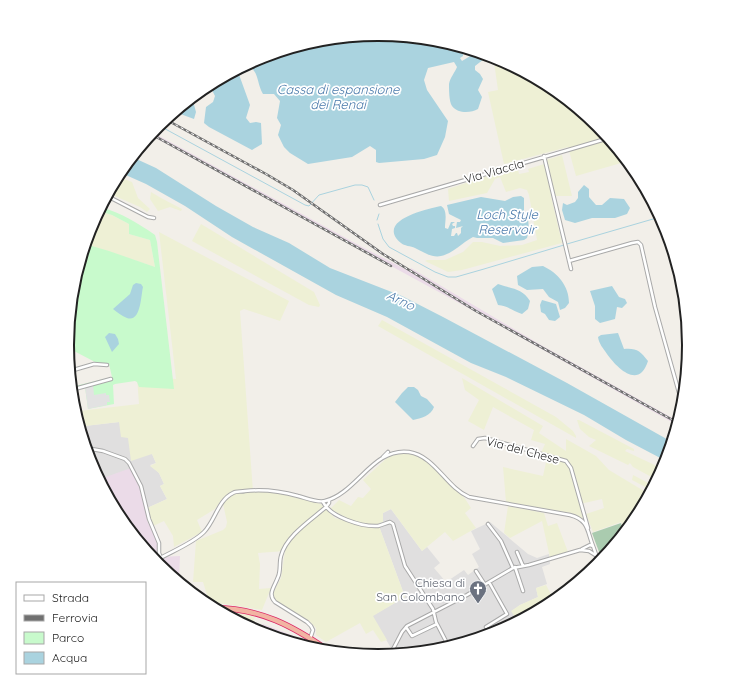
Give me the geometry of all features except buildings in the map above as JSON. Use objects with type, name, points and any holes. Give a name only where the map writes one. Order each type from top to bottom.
[{"type":"highway","points":[[229,609],[244,611],[271,618],[299,631],[316,642]]},
{"type":"highway","points":[[234,612],[270,620],[298,633],[310,641]]},
{"type":"street","name":"Via Viaccia","points":[[380,205],[602,140]]},
{"type":"street","points":[[544,156],[571,269]]},
{"type":"street","points":[[112,199],[148,217],[154,218]]},
{"type":"street","points":[[569,261],[632,243],[638,242],[641,245],[655,307],[678,390]]},
{"type":"street","points":[[75,369],[94,364],[107,365]]},
{"type":"street","points":[[78,388],[111,379]]},
{"type":"street","name":"Via del Chese","points":[[473,446],[478,439],[485,438],[566,461],[571,468],[585,516],[585,522]]},
{"type":"street","points":[[92,449],[103,451],[125,459],[129,463],[141,486],[149,520],[159,543],[159,553],[161,558]]},
{"type":"street","points":[[311,636],[313,630],[309,624],[277,604],[270,596],[279,575],[283,552],[296,531],[327,506],[388,452]]},
{"type":"street","points":[[382,458],[399,452],[413,453],[426,460],[458,490],[469,497],[572,516],[585,522],[597,556]]},
{"type":"street","points":[[161,558],[205,532],[225,499],[235,492],[256,490],[277,491],[323,501],[329,500],[340,494]]},
{"type":"street","points":[[327,506],[329,500]]},
{"type":"street","points":[[323,501],[333,513],[357,523],[374,526],[379,526],[390,522],[393,524],[405,566],[434,612],[437,624],[446,641]]},
{"type":"street","points":[[488,524],[500,541],[514,568],[523,591]]},
{"type":"street","points":[[394,648],[406,627],[514,568],[580,550],[588,546],[591,542]]},
{"type":"street","points":[[588,546],[593,547]]},
{"type":"street","points":[[588,546],[587,548],[589,551]]},
{"type":"street","points":[[589,551],[593,550],[593,547]]},
{"type":"street","points":[[580,550],[589,551],[597,556]]},
{"type":"street","points":[[517,552],[523,566]]},
{"type":"street","points":[[476,571],[485,585]]},
{"type":"street","points":[[486,628],[507,614],[489,582]]},
{"type":"street","points":[[406,627],[412,636],[437,624]]},
{"type":"shaded area","points":[[158,135],[409,271],[411,268],[541,345],[673,418],[672,422],[472,310],[156,138]]},
{"type":"shaded area","points":[[93,385],[94,395],[106,393],[106,395],[109,395],[110,402],[107,402],[107,405],[88,409],[85,387]]},
{"type":"shaded area","points":[[119,422],[128,437],[152,454],[156,463],[150,465],[159,473],[164,484],[160,486],[167,499],[145,509],[108,484],[97,461],[85,426]]},
{"type":"shaded area","points":[[131,468],[140,486],[148,522],[158,543],[158,555],[125,514],[104,477]]},
{"type":"shaded area","points":[[391,509],[422,551],[427,547],[440,563],[434,568],[446,582],[464,570],[468,575],[479,567],[472,554],[480,549],[471,531],[490,522],[528,554],[537,558],[549,554],[550,564],[542,567],[547,584],[536,588],[538,597],[520,605],[512,611],[515,616],[494,626],[457,639],[418,646],[391,648],[372,616],[405,597],[380,529],[379,522],[383,513]]},
{"type":"shaded area","points":[[180,556],[179,575],[160,557]]},
{"type":"shaded area","points":[[263,624],[297,638],[280,633],[261,626]]},
{"type":"green space","points":[[494,64],[530,82],[563,104],[593,130],[621,163],[576,176],[568,147],[504,164],[488,92],[498,90]]},
{"type":"green space","points":[[562,155],[572,196],[551,196],[562,243],[462,270],[448,272],[425,261],[445,260],[463,252],[473,242],[482,242],[500,246],[522,245],[537,240],[527,190],[520,188],[506,192],[500,177],[495,179],[487,193],[449,201],[448,189],[517,166],[519,174],[529,172],[528,169],[544,164],[543,161]]},
{"type":"green space","points":[[123,179],[132,182],[138,198],[150,209],[147,212],[140,207],[114,195]]},
{"type":"green space","points":[[151,192],[182,209],[181,211],[170,207],[158,211],[150,199]]},
{"type":"green space","points":[[106,209],[129,219],[155,235],[174,389],[139,387],[135,381],[115,384],[113,385],[114,404],[88,409],[85,387],[78,390],[77,386],[112,377],[109,364],[95,362],[74,351],[77,305],[84,266],[91,246],[155,267],[150,240],[129,234],[129,224],[104,213]]},
{"type":"green space","points":[[104,213],[129,224],[129,234],[150,240],[155,267],[90,246]]},
{"type":"green space","points":[[201,224],[314,292],[320,305],[319,307],[309,305],[192,241]]},
{"type":"green space","points":[[159,232],[289,301],[280,321],[244,309],[240,311],[253,492],[275,492],[321,504],[335,518],[359,524],[330,509],[339,500],[351,506],[358,497],[363,498],[371,489],[363,480],[388,457],[403,453],[412,454],[423,458],[464,497],[471,508],[465,513],[476,528],[453,541],[445,532],[422,551],[391,509],[383,513],[383,522],[379,523],[380,529],[405,597],[373,616],[387,640],[381,642],[373,630],[366,634],[360,623],[326,642],[316,635],[316,628],[308,620],[278,603],[274,598],[273,593],[281,578],[285,551],[258,553],[260,564],[259,589],[271,588],[262,610],[218,603],[208,597],[203,582],[193,582],[196,541],[223,530],[226,527],[227,522],[222,499],[215,509],[197,520],[202,532],[174,547],[173,536],[164,521],[151,527],[148,522],[145,509],[167,499],[160,486],[164,484],[159,473],[150,466],[156,463],[152,454],[131,461],[128,438],[121,437],[119,422],[85,427],[81,411],[139,404],[137,376],[176,379]]},
{"type":"green space","points":[[382,320],[556,417],[573,431],[576,438],[378,326]]},
{"type":"green space","points":[[462,378],[543,426],[539,433],[566,451],[566,439],[596,456],[609,470],[644,491],[622,525],[621,522],[593,532],[586,514],[604,508],[602,499],[580,504],[583,519],[571,513],[506,502],[503,467],[543,476],[547,458],[540,455],[545,444],[531,440],[534,430],[493,407],[484,430],[468,421],[479,400],[465,390]]},
{"type":"green space","points":[[577,420],[634,449],[634,451],[627,449],[625,451],[657,466],[652,477],[633,467],[630,463],[628,465],[589,446],[596,440],[589,437],[580,429]]},
{"type":"green space","points":[[633,475],[649,483],[646,488],[632,480]]},
{"type":"green space","points":[[508,506],[544,513],[548,526],[557,523],[568,552],[550,558],[542,521],[510,538],[504,533]]},
{"type":"green space","points":[[621,523],[622,526],[599,553],[592,533]]},
{"type":"green space","points":[[546,585],[551,595],[515,617],[511,611],[538,597],[536,588]]},
{"type":"green space","points":[[233,612],[236,612],[255,616],[253,622]]},
{"type":"water","name":"Cassa di espansione dei Renai","points":[[378,41],[418,44],[459,52],[463,54],[460,58],[462,61],[471,55],[483,60],[475,66],[475,70],[483,79],[478,90],[482,97],[478,109],[468,112],[461,112],[455,109],[451,104],[449,95],[450,80],[457,67],[454,62],[428,68],[424,80],[427,90],[448,121],[445,137],[437,155],[424,159],[379,163],[376,162],[376,150],[370,146],[352,157],[308,164],[290,153],[284,147],[278,135],[281,125],[277,118],[280,101],[274,94],[263,94],[252,68],[280,57],[319,47]]},
{"type":"water","name":"Cassa di espansione dei Renai","points":[[239,75],[250,105],[246,118],[250,123],[261,123],[262,144],[252,150],[204,123],[206,107],[213,102],[215,96],[212,90]]},
{"type":"water","points":[[194,103],[196,112],[194,119],[180,114]]},
{"type":"water","name":"Arno","points":[[137,159],[156,168],[216,206],[253,227],[289,243],[330,268],[402,296],[567,383],[667,439],[660,458],[584,415],[506,377],[471,363],[387,317],[336,295],[232,237],[185,206],[146,184],[126,175]]},
{"type":"water","points":[[584,185],[589,189],[589,197],[596,205],[602,205],[610,198],[624,199],[630,208],[627,214],[615,218],[592,218],[575,223],[565,220],[562,210],[563,203],[567,205],[575,202],[578,198],[578,192]]},
{"type":"water","name":"Loch Style Reservoir","points":[[521,196],[524,198],[524,212],[528,218],[529,230],[527,238],[524,240],[503,243],[493,238],[473,237],[445,255],[434,256],[402,244],[395,235],[394,228],[398,222],[415,213],[441,206],[445,210],[445,228],[448,229],[451,222],[455,222],[452,224],[455,228],[452,229],[451,236],[454,236],[457,233],[458,236],[461,233],[461,228],[463,226],[456,228],[457,222],[460,222],[461,220],[449,214],[447,205],[481,197],[505,201],[513,197]]},
{"type":"water","points":[[543,266],[558,276],[565,286],[569,303],[565,308],[560,310],[558,302],[549,297],[543,289],[527,290],[518,285],[517,276],[532,267]]},
{"type":"water","points":[[136,283],[141,284],[143,287],[140,307],[135,316],[132,318],[127,318],[113,309],[130,294],[133,285]]},
{"type":"water","points":[[498,284],[520,291],[530,301],[528,309],[522,314],[508,307],[498,305],[492,289]]},
{"type":"water","points":[[612,286],[619,297],[625,299],[627,303],[622,308],[617,307],[615,319],[600,323],[595,319],[595,306],[590,291]]},
{"type":"water","points":[[542,300],[556,304],[560,317],[555,321],[549,320],[545,314],[541,312],[540,305]]},
{"type":"water","points":[[109,333],[115,334],[119,344],[112,352],[105,337]]},
{"type":"water","points":[[618,333],[624,349],[638,351],[648,361],[644,370],[639,374],[628,374],[622,370],[611,360],[600,344],[598,337],[601,335]]},
{"type":"water","points":[[408,387],[414,387],[418,390],[421,396],[427,399],[434,407],[431,413],[413,420],[395,402]]},
{"type":"waterway","points":[[165,129],[305,205],[309,206],[319,195],[355,185],[368,187],[374,200]]},
{"type":"waterway","points":[[377,220],[379,214]]},
{"type":"waterway","points":[[567,244],[654,219]]},
{"type":"waterway","points":[[378,224],[383,239],[389,247],[435,272],[448,277],[456,277],[564,245]]},
{"type":"railway","points":[[171,122],[293,190],[383,254],[476,311],[673,420]]},
{"type":"railway","points":[[156,137],[391,266]]},
{"type":"place","name":"Chiesa di San Colombano","points":[[478,604]]}]
